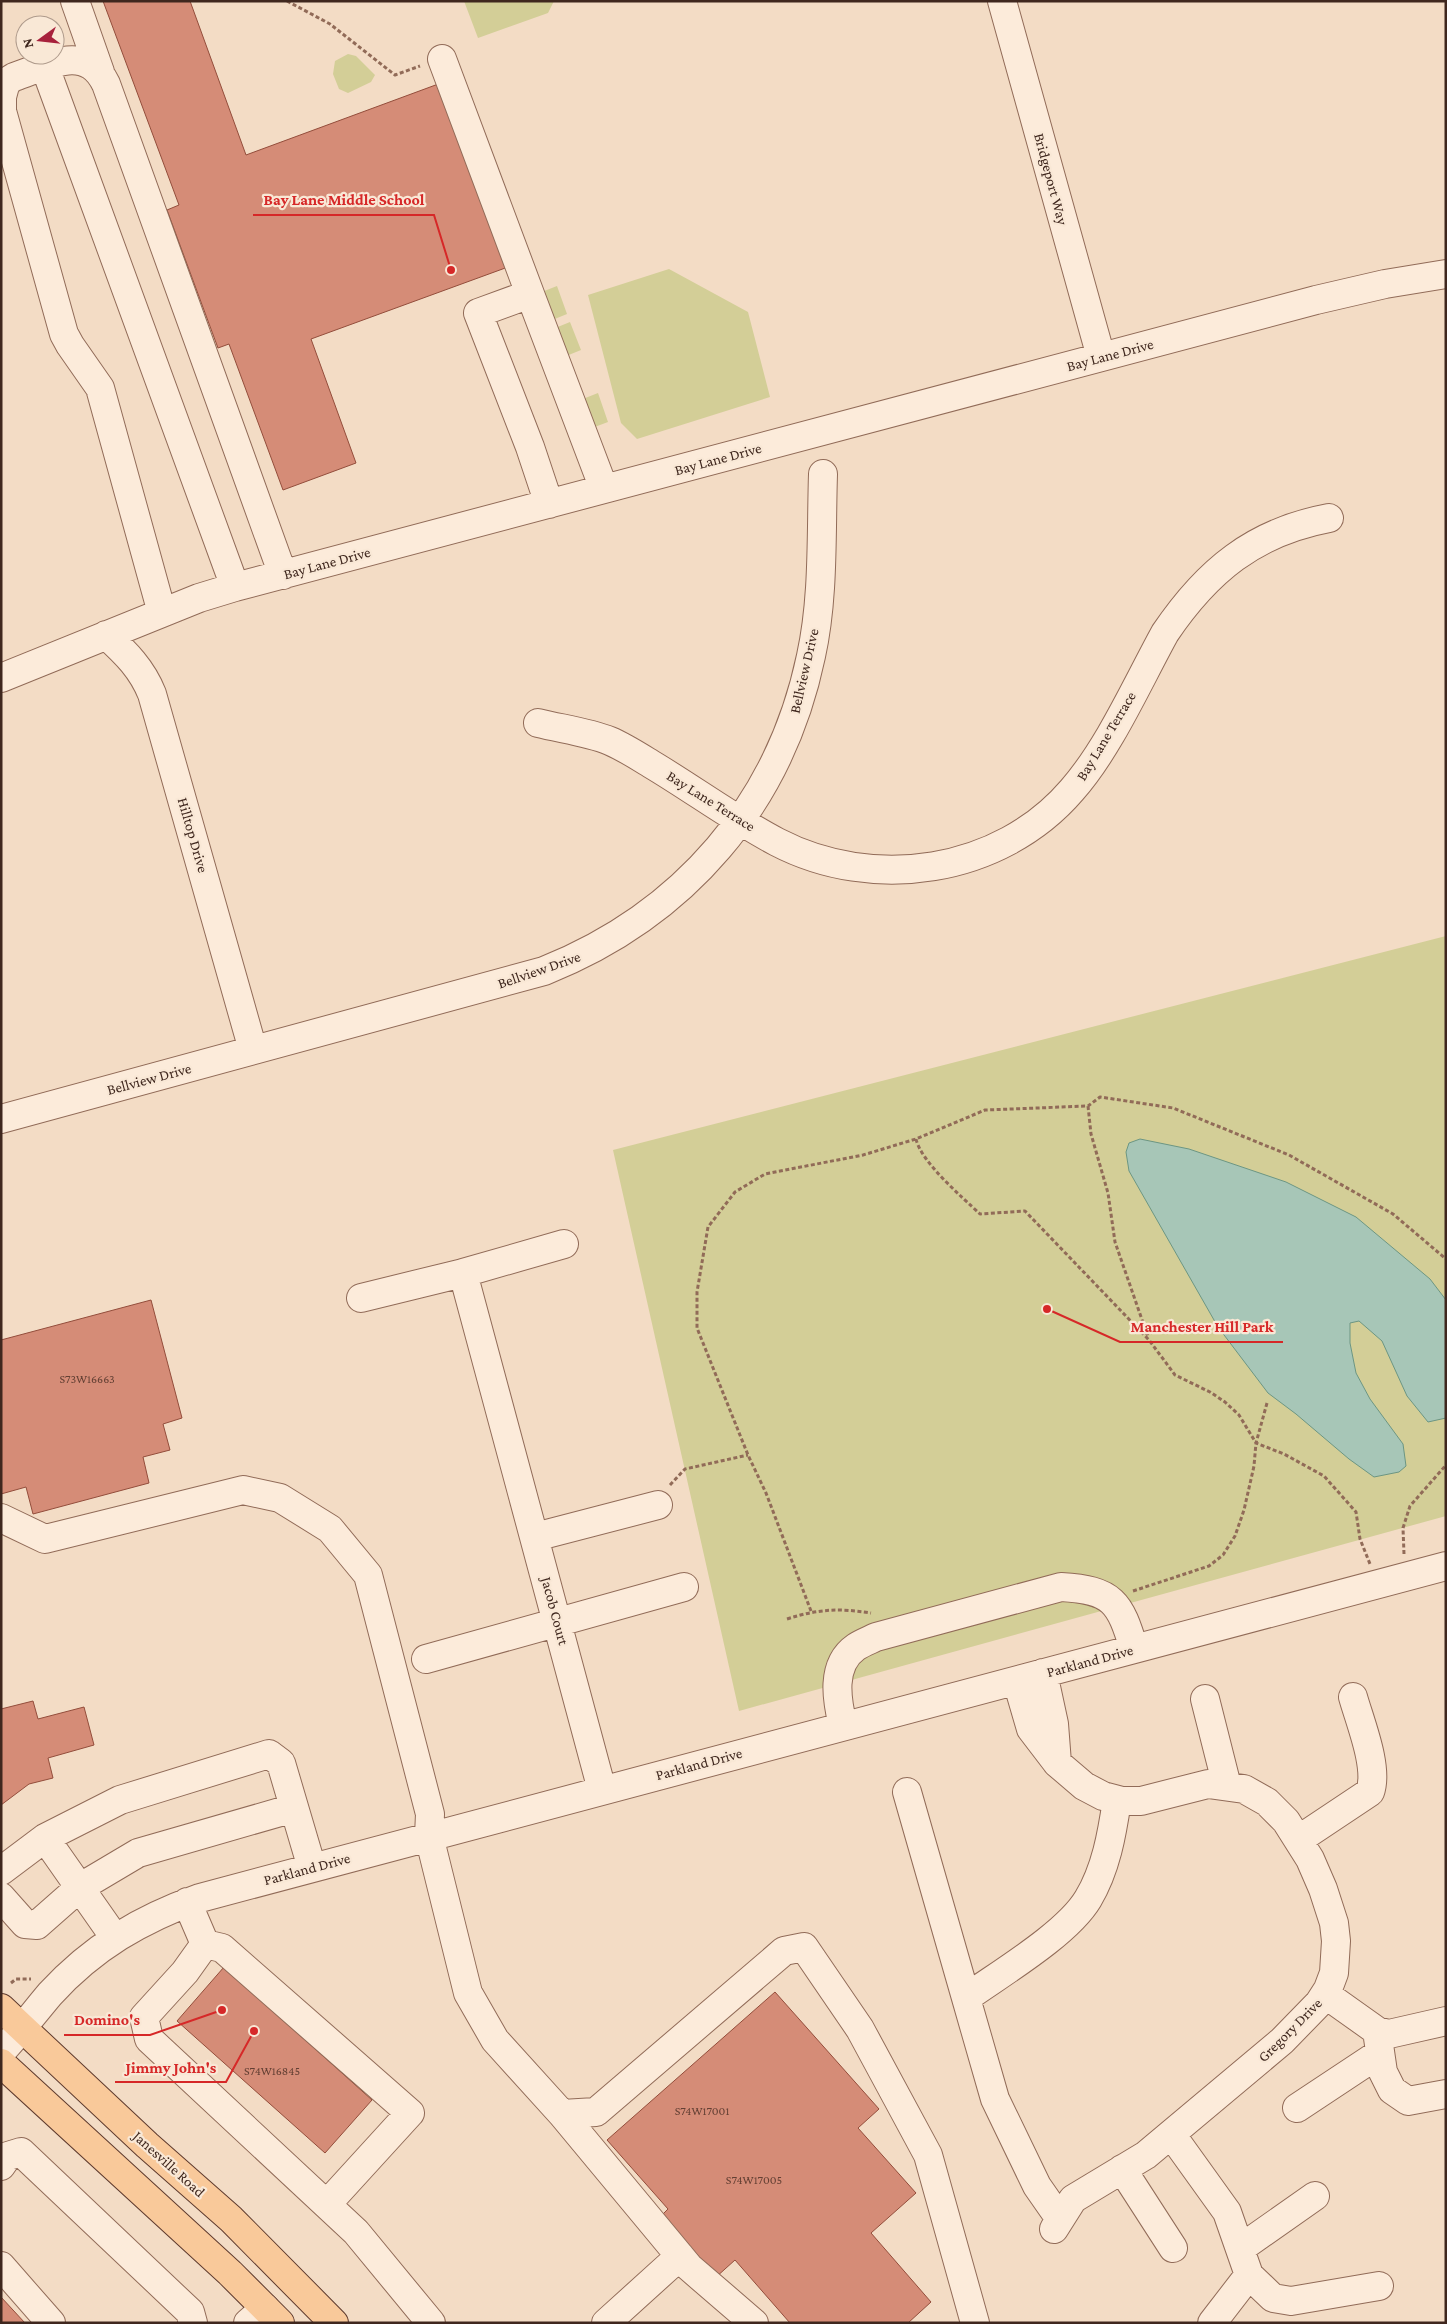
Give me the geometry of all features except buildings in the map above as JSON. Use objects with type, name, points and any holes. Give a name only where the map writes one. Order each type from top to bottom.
[{"type":"main road","name":"Janesville Road","points":[[1,2008],[24,2027],[147,2144],[231,2219],[334,2323]]},
{"type":"main road","points":[[1,2064],[264,2318]]},
{"type":"street","points":[[75,1],[283,575]]},
{"type":"street","name":"Bridgeport Way","points":[[1002,1],[1101,357]]},
{"type":"street","points":[[100,72],[84,60],[70,59],[6,82],[1,96],[8,133],[64,334],[100,388],[162,613]]},
{"type":"street","points":[[442,59],[604,489]]},
{"type":"street","points":[[45,67],[235,587]]},
{"type":"street","name":"Bay Lane Drive","points":[[1,678],[199,598],[235,587],[1316,300],[1385,284],[1446,274]]},
{"type":"street","points":[[530,294],[478,313],[530,447],[549,504]]},
{"type":"street","name":"Bellview Drive","points":[[1,1119],[526,977],[568,962],[631,927],[667,900],[696,875],[741,820],[768,777],[786,738],[801,697],[812,654],[818,611],[823,474]]},
{"type":"street","name":"Bay Lane Terrace","points":[[538,723],[610,741],[673,777],[777,842],[819,859],[858,869],[892,871],[940,866],[963,860],[1004,843],[1041,819],[1057,806],[1077,784],[1102,749],[1165,633],[1177,615],[1208,580],[1226,564],[1261,540],[1304,522],[1329,518]]},
{"type":"street","name":"Hilltop Drive","points":[[106,635],[133,660],[146,680],[152,694],[252,1050]]},
{"type":"street","points":[[361,1298],[463,1273],[564,1244]]},
{"type":"street","name":"Jacob Court","points":[[463,1273],[602,1790]]},
{"type":"street","points":[[1,1518],[46,1539],[243,1490],[280,1498],[330,1529],[368,1575],[430,1814],[429,1836],[468,1993],[496,2040],[562,2114],[689,2267],[745,2313],[754,2323]]},
{"type":"street","points":[[535,1537],[658,1505]]},
{"type":"street","name":"Parkland Drive","points":[[1,2052],[51,1993],[94,1953],[115,1938],[165,1910],[187,1902],[1446,1566]]},
{"type":"street","points":[[426,1659],[558,1624],[684,1587]]},
{"type":"street","points":[[844,1726],[839,1706],[837,1684],[841,1665],[854,1648],[884,1635],[1061,1587],[1087,1589],[1109,1599],[1124,1616],[1134,1649]]},
{"type":"street","name":"Gregory Drive","points":[[966,1998],[995,2099],[1057,2224],[1073,2199],[1146,2155],[1282,2041],[1319,2004],[1326,1994],[1334,1965],[1336,1940],[1334,1923],[1323,1889],[1310,1859],[1286,1821],[1267,1802],[1244,1789],[1208,1784],[1141,1801],[1117,1800],[1103,1796],[1084,1786],[1057,1763],[1054,1724],[1030,1677]]},
{"type":"street","points":[[1298,1840],[1370,1792],[1373,1784],[1373,1770],[1353,1697]]},
{"type":"street","points":[[1204,1699],[1227,1786]]},
{"type":"street","points":[[1,1871],[45,1838],[120,1800],[269,1754],[281,1763],[312,1868]]},
{"type":"street","points":[[907,1792],[966,1998],[1063,1928],[1088,1900],[1102,1868],[1112,1837],[1117,1800]]},
{"type":"street","points":[[1,1897],[25,1924],[37,1925],[79,1888],[138,1853],[294,1808]]},
{"type":"street","points":[[45,1838],[115,1938]]},
{"type":"street","points":[[187,1902],[205,1944]]},
{"type":"street","points":[[205,1944],[222,1948],[410,2113],[327,2204]]},
{"type":"street","points":[[205,1944],[185,1972],[144,2018],[149,2039],[356,2232],[431,2323]]},
{"type":"street","points":[[562,2114],[596,2112],[784,1951],[804,1947],[860,2028],[928,2155],[975,2323]]},
{"type":"street","points":[[1326,1994],[1379,2042],[1383,2072],[1392,2090],[1408,2101],[1446,2094]]},
{"type":"street","points":[[1297,2108],[1388,2034],[1446,2021]]},
{"type":"street","points":[[1171,2134],[1226,2212],[1241,2248],[1249,2274],[1273,2298],[1291,2302],[1379,2286]]},
{"type":"street","points":[[1,2166],[8,2156],[21,2152],[192,2317]]},
{"type":"street","points":[[1122,2169],[1173,2248]]},
{"type":"street","points":[[1241,2248],[1315,2196]]},
{"type":"street","points":[[606,2323],[680,2256]]},
{"type":"street","points":[[1,2266],[51,2323]]},
{"type":"street","points":[[1212,2323],[1249,2274]]},
{"type":"path","points":[[287,1],[330,24],[395,75],[442,59]]},
{"type":"path","points":[[810,1611],[766,1493],[748,1456],[697,1328],[697,1292],[708,1227],[735,1192],[765,1174],[863,1155],[916,1139],[985,1110],[1088,1106],[1100,1098],[1173,1108],[1289,1155],[1393,1214],[1446,1259]]},
{"type":"path","points":[[1088,1106],[1091,1134],[1108,1193],[1115,1242],[1149,1340]]},
{"type":"path","points":[[916,1139],[918,1147],[944,1179],[980,1214],[1025,1211],[1149,1340],[1175,1375],[1210,1392],[1239,1415],[1256,1442],[1284,1454],[1324,1476],[1356,1512],[1360,1539],[1370,1564]]},
{"type":"path","points":[[1109,1599],[1209,1566],[1223,1555],[1235,1536],[1244,1510],[1254,1466],[1256,1442],[1267,1403]]},
{"type":"path","points":[[658,1505],[661,1494],[685,1469],[748,1456]]},
{"type":"path","points":[[1404,1554],[1403,1528],[1410,1506],[1446,1465]]},
{"type":"path","points":[[787,1619],[810,1611],[840,1609],[876,1614],[884,1635]]},
{"type":"shaded area","points":[[464,1],[554,1],[548,13],[478,38]]},
{"type":"shaded area","points":[[348,54],[356,56],[375,75],[371,82],[348,93],[339,89],[333,74],[335,61]]},
{"type":"shaded area","points":[[669,269],[748,312],[770,397],[637,439],[621,423],[588,295]]},
{"type":"shaded area","points":[[557,286],[567,314],[535,327],[524,299]]},
{"type":"shaded area","points":[[570,322],[581,350],[549,363],[538,335]]},
{"type":"shaded area","points":[[598,393],[608,422],[576,434],[565,406]]},
{"type":"shaded area","points":[[1446,936],[1446,1516],[739,1711],[613,1150]]},
{"type":"shaded area","points":[[1140,1139],[1189,1149],[1286,1182],[1356,1217],[1430,1279],[1446,1300],[1446,1418],[1428,1422],[1407,1396],[1382,1341],[1359,1321],[1350,1323],[1350,1343],[1356,1373],[1370,1399],[1403,1444],[1406,1466],[1399,1472],[1374,1477],[1268,1393],[1218,1327],[1129,1171],[1126,1152],[1129,1143]]},
{"type":"place","name":"Bay Lane Middle School","points":[[451,270]]},
{"type":"place","name":"Manchester Hill Park","points":[[1047,1309]]},
{"type":"place","name":"Domino's","points":[[222,2010]]},
{"type":"place","name":"Jimmy John's","points":[[254,2031]]}]
